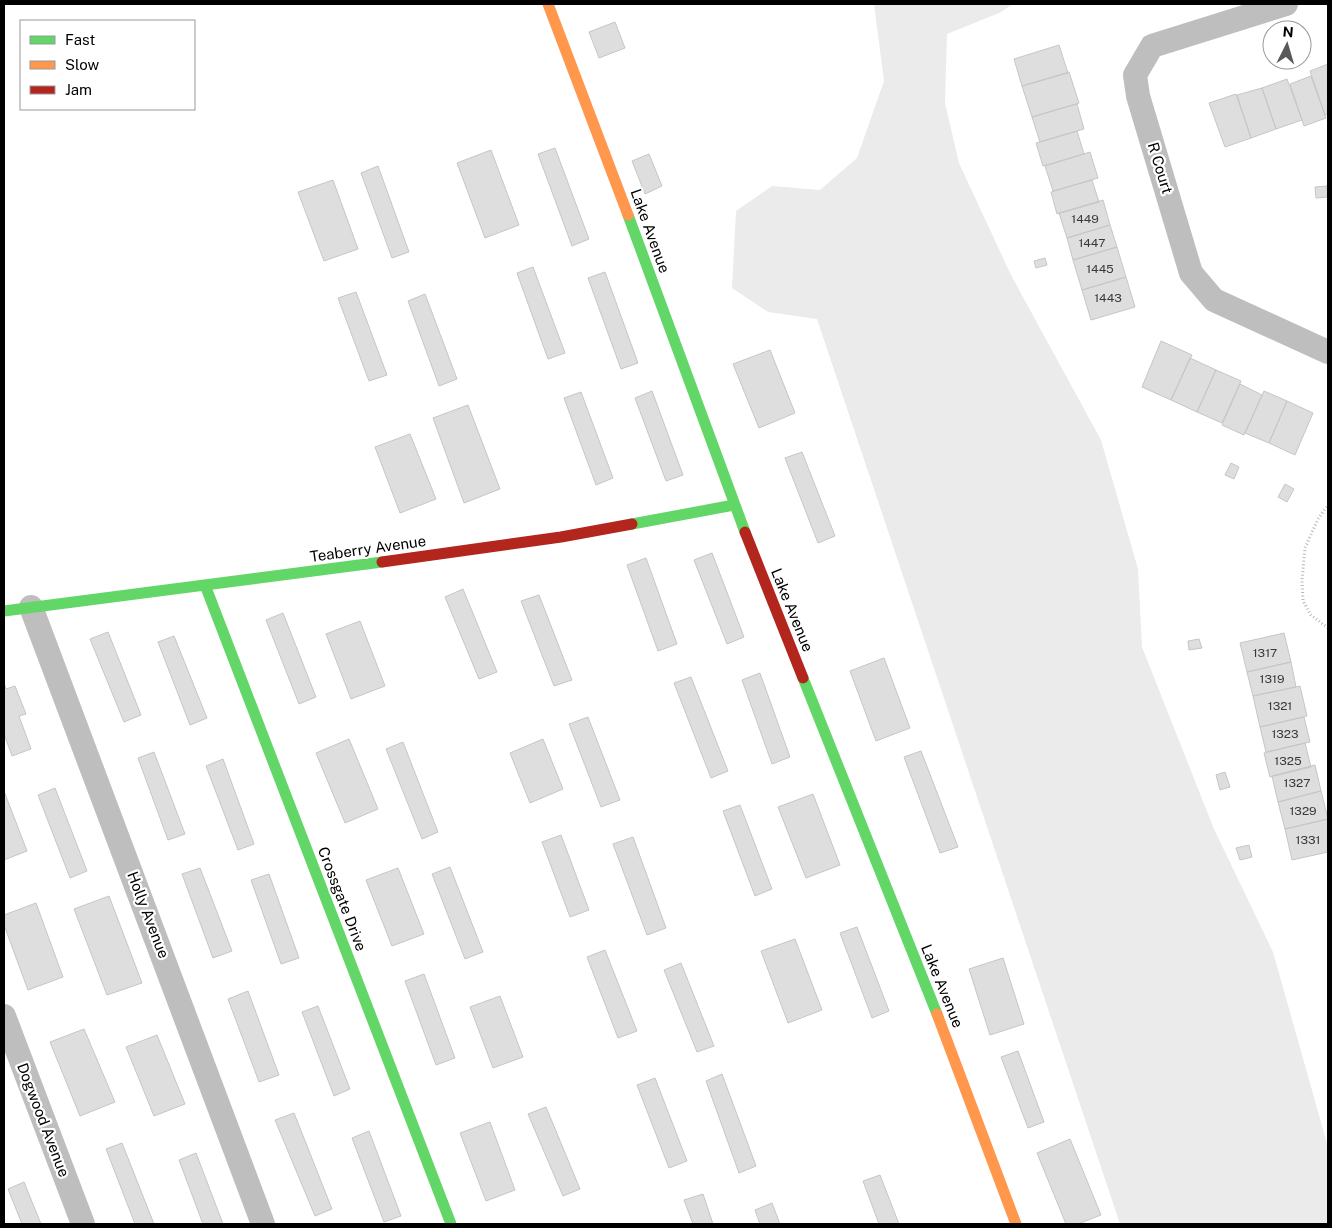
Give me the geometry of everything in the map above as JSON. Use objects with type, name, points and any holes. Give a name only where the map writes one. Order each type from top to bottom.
[{"type":"street","name":"Lake Avenue","points":[[548,4],[610,164],[734,505],[940,1020],[1016,1224]]},
{"type":"street","name":"R Court","points":[[1286,4],[1152,46],[1135,75],[1138,96],[1192,273],[1214,300],[1328,352]]},
{"type":"street","name":"Teaberry Avenue","points":[[4,611],[392,561],[561,536],[734,505]]},
{"type":"street","name":"Crossgate Drive","points":[[205,585],[451,1224]]},
{"type":"street","name":"Holly Avenue","points":[[31,607],[263,1224]]},
{"type":"street","name":"Dogwood Avenue","points":[[4,1016],[83,1224]]},
{"type":"path","points":[[1328,505],[1318,519],[1305,548],[1302,580],[1303,601],[1311,615],[1328,628]]},
{"type":"shaded area","points":[[874,4],[1013,4],[999,13],[947,34],[945,103],[959,163],[1011,275],[1101,440],[1138,569],[1142,647],[1214,829],[1273,952],[1328,1147],[1328,1224],[1120,1224],[817,319],[768,312],[732,288],[736,211],[772,186],[820,190],[857,158],[884,81]]},
{"type":"building","points":[[615,22],[625,48],[599,58],[589,32]]},
{"type":"building","points":[[1059,45],[1068,73],[1022,86],[1014,59]]},
{"type":"building","points":[[1328,64],[1328,114],[1325,115],[1310,71]]},
{"type":"building","points":[[1069,72],[1079,103],[1032,117],[1022,86]]},
{"type":"building","points":[[1311,76],[1326,118],[1304,126],[1290,84]]},
{"type":"building","points":[[1287,79],[1302,120],[1276,129],[1262,88]]},
{"type":"building","points":[[1262,88],[1276,129],[1251,138],[1237,95]]},
{"type":"building","points":[[1236,94],[1251,138],[1225,147],[1209,103]]},
{"type":"building","points":[[1077,104],[1084,129],[1040,142],[1032,117]]},
{"type":"building","points":[[1077,131],[1084,154],[1043,166],[1036,143]]},
{"type":"building","points":[[555,148],[589,239],[572,246],[538,154]]},
{"type":"building","points":[[491,150],[519,225],[485,238],[457,163]]},
{"type":"building","points":[[1090,152],[1098,178],[1053,191],[1045,166]]},
{"type":"building","points":[[649,154],[662,186],[645,194],[632,161]]},
{"type":"building","points":[[378,166],[409,252],[392,258],[361,173]]},
{"type":"building","points":[[333,180],[358,249],[324,261],[298,192]]},
{"type":"building","points":[[1092,180],[1099,202],[1057,214],[1051,192]]},
{"type":"building","points":[[1327,186],[1328,197],[1316,198],[1315,187]]},
{"type":"building","points":[[1103,200],[1110,225],[1067,238],[1059,213]]},
{"type":"building","points":[[1110,225],[1117,247],[1073,260],[1067,238]]},
{"type":"building","points":[[1117,247],[1126,277],[1082,290],[1073,260]]},
{"type":"building","points":[[1045,258],[1047,265],[1036,268],[1034,261]]},
{"type":"building","points":[[533,267],[565,353],[548,359],[517,273]]},
{"type":"building","points":[[605,272],[638,363],[621,369],[588,278]]},
{"type":"building","points":[[1126,277],[1135,307],[1091,320],[1082,290]]},
{"type":"building","points":[[356,292],[387,375],[369,381],[338,298]]},
{"type":"building","points":[[425,294],[457,379],[439,386],[408,301]]},
{"type":"building","points":[[1161,341],[1192,355],[1171,400],[1142,387]]},
{"type":"building","points":[[770,350],[795,413],[759,428],[733,364]]},
{"type":"building","points":[[1190,358],[1216,370],[1197,412],[1171,400]]},
{"type":"building","points":[[1216,370],[1241,381],[1222,423],[1197,412]]},
{"type":"building","points":[[1240,384],[1262,395],[1244,435],[1222,425]]},
{"type":"building","points":[[652,391],[683,475],[666,481],[635,398]]},
{"type":"building","points":[[1264,391],[1287,401],[1269,443],[1245,433]]},
{"type":"building","points":[[581,392],[613,478],[596,485],[564,398]]},
{"type":"building","points":[[1287,401],[1313,413],[1295,455],[1269,443]]},
{"type":"building","points":[[468,405],[500,489],[464,503],[433,418]]},
{"type":"building","points":[[410,434],[436,499],[400,513],[375,447]]},
{"type":"building","points":[[802,452],[835,536],[818,543],[785,458]]},
{"type":"building","points":[[1231,463],[1239,467],[1234,479],[1225,475]]},
{"type":"building","points":[[1285,484],[1294,489],[1287,502],[1278,497]]},
{"type":"building","points":[[712,553],[744,637],[727,644],[694,560]]},
{"type":"building","points":[[646,558],[677,644],[658,651],[627,565]]},
{"type":"building","points":[[463,589],[497,672],[479,679],[445,597]]},
{"type":"building","points":[[539,595],[572,680],[554,686],[521,601]]},
{"type":"building","points":[[283,613],[316,697],[299,704],[266,620]]},
{"type":"building","points":[[360,621],[385,686],[351,699],[326,634]]},
{"type":"building","points":[[108,632],[141,715],[124,722],[90,639]]},
{"type":"building","points":[[1284,633],[1291,662],[1247,672],[1240,643]]},
{"type":"building","points":[[174,636],[207,718],[190,725],[158,642]]},
{"type":"building","points":[[1199,639],[1202,648],[1189,650],[1188,641]]},
{"type":"building","points":[[884,658],[910,728],[876,741],[850,671]]},
{"type":"building","points":[[1291,662],[1296,687],[1253,696],[1247,672]]},
{"type":"building","points":[[760,673],[790,757],[772,764],[742,680]]},
{"type":"building","points":[[691,677],[728,771],[711,778],[674,683]]},
{"type":"building","points":[[4,683],[6,689],[15,686],[26,714],[19,716],[31,749],[12,756],[4,734]]},
{"type":"building","points":[[1300,686],[1307,716],[1260,727],[1253,696]]},
{"type":"building","points":[[588,717],[620,800],[601,807],[569,724]]},
{"type":"building","points":[[1304,717],[1310,742],[1266,752],[1260,727]]},
{"type":"building","points":[[349,739],[378,809],[345,823],[316,753]]},
{"type":"building","points":[[543,739],[563,789],[530,803],[510,753]]},
{"type":"building","points":[[403,742],[438,832],[422,839],[386,749]]},
{"type":"building","points":[[1305,743],[1311,767],[1270,777],[1264,753]]},
{"type":"building","points":[[921,751],[958,847],[940,853],[904,757]]},
{"type":"building","points":[[154,752],[185,834],[168,840],[138,758]]},
{"type":"building","points":[[223,759],[254,844],[238,850],[206,766]]},
{"type":"building","points":[[1315,765],[1321,791],[1278,802],[1272,776]]},
{"type":"building","points":[[1225,772],[1230,787],[1220,790],[1216,775]]},
{"type":"building","points":[[55,788],[87,871],[70,878],[38,795]]},
{"type":"building","points":[[4,791],[27,851],[4,860]]},
{"type":"building","points":[[1321,791],[1328,819],[1285,829],[1278,802]]},
{"type":"building","points":[[813,794],[840,865],[806,878],[778,807]]},
{"type":"building","points":[[740,805],[772,889],[755,896],[723,811]]},
{"type":"building","points":[[1328,819],[1328,852],[1292,860],[1285,829]]},
{"type":"building","points":[[561,835],[589,910],[570,917],[542,842]]},
{"type":"building","points":[[633,837],[666,928],[647,935],[613,844]]},
{"type":"building","points":[[1249,845],[1252,857],[1240,860],[1236,848]]},
{"type":"building","points":[[450,867],[483,952],[465,959],[432,874]]},
{"type":"building","points":[[200,868],[232,951],[213,958],[182,874]]},
{"type":"building","points":[[398,868],[424,934],[392,946],[366,880]]},
{"type":"building","points":[[269,874],[299,958],[281,964],[251,880]]},
{"type":"building","points":[[109,896],[142,983],[107,995],[74,909]]},
{"type":"building","points":[[36,903],[63,977],[28,990],[4,925],[4,915]]},
{"type":"building","points":[[857,927],[889,1011],[872,1018],[840,933]]},
{"type":"building","points":[[795,939],[822,1010],[788,1023],[761,951]]},
{"type":"building","points":[[605,950],[637,1031],[618,1038],[587,957]]},
{"type":"building","points":[[1003,958],[1024,1024],[990,1035],[969,969]]},
{"type":"building","points":[[681,963],[714,1046],[697,1052],[664,970]]},
{"type":"building","points":[[424,974],[455,1058],[436,1065],[405,981]]},
{"type":"building","points":[[248,991],[279,1075],[259,1082],[228,999]]},
{"type":"building","points":[[500,996],[523,1057],[493,1068],[470,1007]]},
{"type":"building","points":[[318,1006],[350,1089],[334,1096],[302,1012]]},
{"type":"building","points":[[84,1029],[115,1102],[80,1116],[50,1042]]},
{"type":"building","points":[[157,1035],[185,1104],[154,1116],[126,1047]]},
{"type":"building","points":[[1018,1051],[1044,1122],[1028,1128],[1001,1057]]},
{"type":"building","points":[[722,1074],[756,1166],[739,1173],[706,1081]]},
{"type":"building","points":[[655,1078],[687,1161],[669,1168],[637,1085]]},
{"type":"building","points":[[546,1107],[580,1189],[563,1196],[528,1114]]},
{"type":"building","points":[[294,1113],[332,1209],[315,1216],[275,1120]]},
{"type":"building","points":[[490,1122],[515,1190],[486,1201],[460,1133]]},
{"type":"building","points":[[369,1131],[401,1216],[384,1222],[352,1138]]},
{"type":"building","points":[[1070,1139],[1101,1215],[1078,1224],[1066,1224],[1037,1153]]},
{"type":"building","points":[[122,1143],[154,1224],[135,1224],[106,1149]]},
{"type":"building","points":[[196,1153],[223,1224],[203,1224],[179,1160]]},
{"type":"building","points":[[880,1175],[899,1224],[879,1224],[863,1181]]},
{"type":"building","points":[[24,1182],[41,1224],[22,1224],[8,1189]]},
{"type":"building","points":[[703,1194],[713,1224],[693,1224],[684,1200]]},
{"type":"building","points":[[772,1203],[780,1224],[760,1224],[755,1210]]},
{"type":"traffic: fast","points":[[628,215],[745,532]]},
{"type":"traffic: fast","points":[[632,524],[734,505]]},
{"type":"traffic: fast","points":[[4,611],[382,562]]},
{"type":"traffic: fast","points":[[205,585],[451,1224]]},
{"type":"traffic: fast","points":[[803,678],[937,1014]]},
{"type":"traffic: slow","points":[[548,4],[628,215]]},
{"type":"traffic: slow","points":[[937,1014],[1016,1224]]},
{"type":"traffic: jam","points":[[382,562],[561,537],[632,524]]},
{"type":"traffic: jam","points":[[745,532],[803,678]]}]
